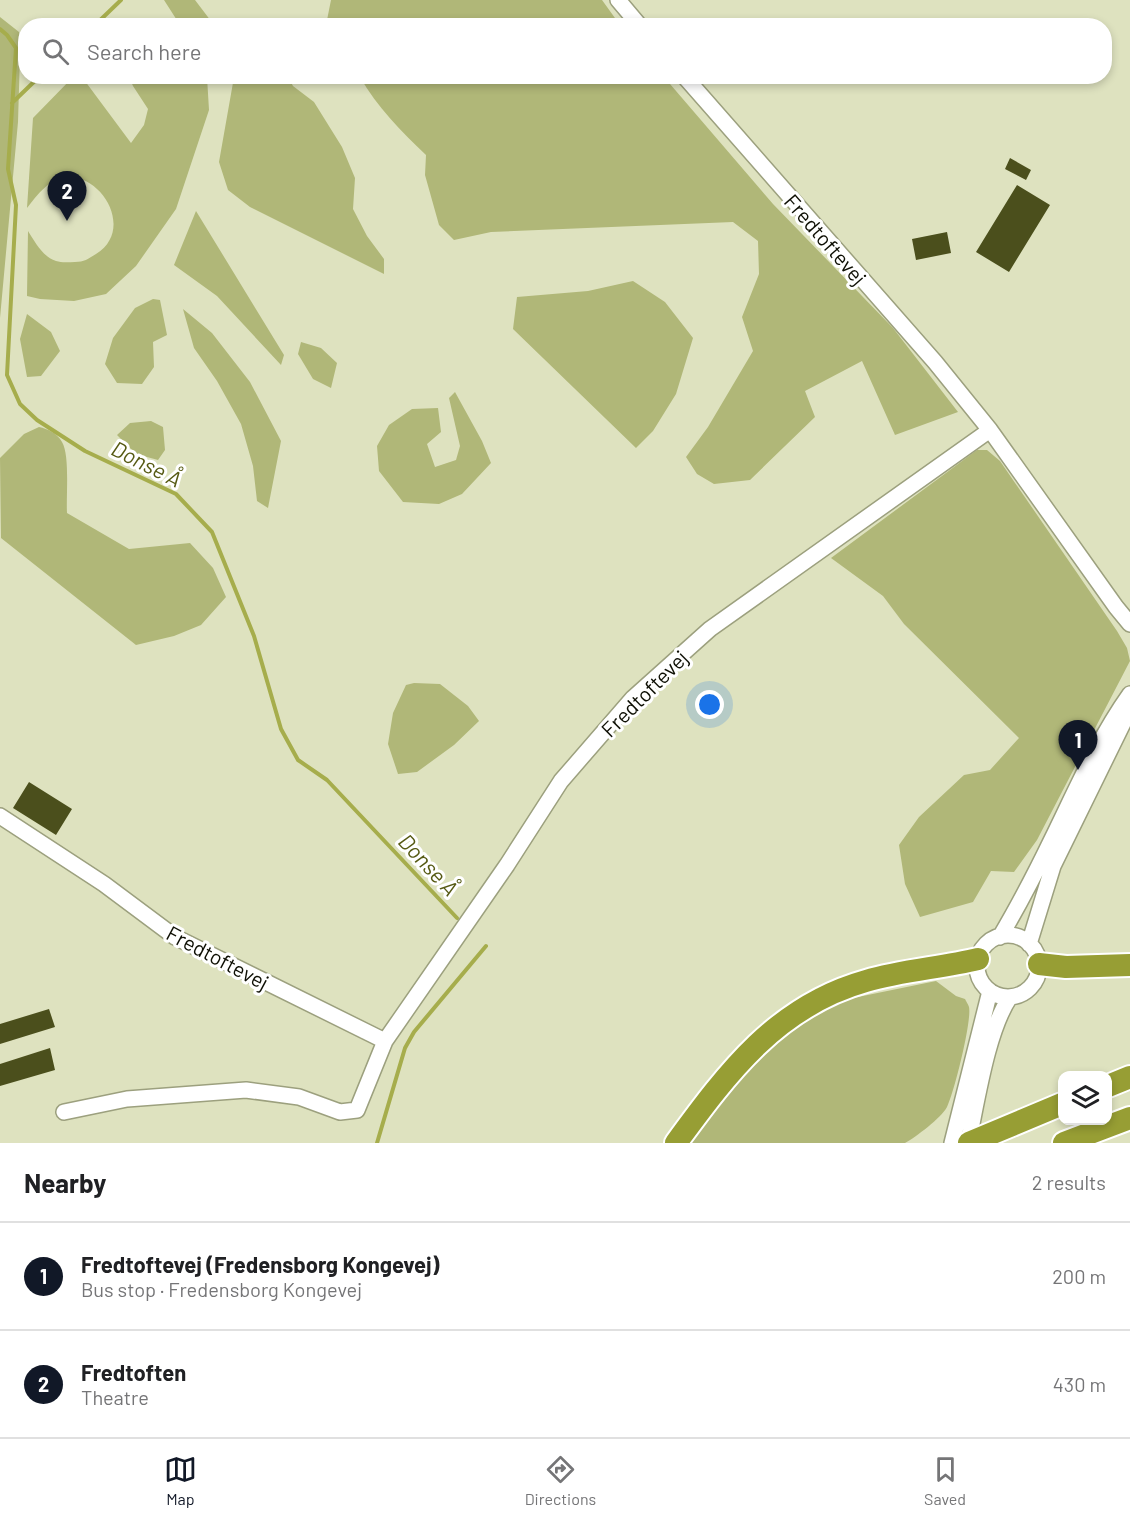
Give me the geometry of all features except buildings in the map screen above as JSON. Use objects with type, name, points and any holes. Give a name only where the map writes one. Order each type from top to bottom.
[{"type":"highway","points":[[676,1143],[723,1079],[750,1050],[774,1028],[806,1007],[832,993],[864,981],[978,959]]},
{"type":"highway","points":[[1039,964],[1066,967],[1130,965]]},
{"type":"highway","points":[[1112,1084],[1130,1077]]},
{"type":"highway","points":[[968,1143],[1058,1106]]},
{"type":"highway","points":[[1064,1143],[1130,1118]]},
{"type":"street","points":[[618,0],[633,18]]},
{"type":"street","name":"Fredtoftevej","points":[[691,84],[935,362],[990,430],[1130,624]]},
{"type":"street","name":"Fredtoftevej","points":[[64,1112],[127,1099],[246,1090],[299,1097],[340,1112],[357,1110],[385,1041],[507,865],[561,781],[633,698],[711,629],[990,430]]},
{"type":"street","points":[[1000,937],[1027,890],[1088,765],[1130,694]]},
{"type":"street","points":[[1029,944],[1053,866],[1130,709]]},
{"type":"street","name":"Fredtoftevej","points":[[0,816],[104,884],[174,937],[385,1041]]},
{"type":"street","points":[[1011,936],[1021,938],[1029,944],[1039,964],[1034,983],[1028,991],[1010,997],[999,996],[990,991],[979,977],[978,959],[986,945],[1000,937],[1011,936]]},
{"type":"street","points":[[968,1143],[990,991]]},
{"type":"street","points":[[952,1143],[979,1060],[1002,1009],[1010,997]]},
{"type":"green space","points":[[164,0],[195,0],[209,18],[176,18]]},
{"type":"green space","points":[[331,0],[602,0],[615,18],[327,18]]},
{"type":"green space","points":[[0,17],[18,31],[19,84],[18,122],[0,318]]},
{"type":"green space","points":[[66,84],[87,84],[131,143],[144,125],[148,109],[132,84],[207,84],[209,110],[176,209],[136,266],[106,294],[74,301],[27,296],[28,231],[40,249],[51,259],[61,262],[78,262],[96,254],[109,242],[113,227],[112,212],[105,198],[94,186],[80,179],[65,178],[49,184],[27,208],[33,118]]},
{"type":"green space","points":[[233,84],[292,84],[314,102],[342,147],[355,178],[353,209],[367,236],[384,259],[384,274],[250,207],[228,190],[219,162]]},
{"type":"green space","points":[[364,84],[670,84],[773,204],[893,328],[958,412],[895,435],[862,361],[805,391],[815,417],[750,480],[714,484],[697,474],[686,457],[708,427],[753,351],[742,317],[759,274],[758,241],[733,222],[491,232],[454,240],[439,225],[425,175],[426,155],[382,109]]},
{"type":"green space","points":[[196,211],[284,355],[281,365],[217,296],[174,265]]},
{"type":"green space","points":[[633,281],[665,302],[693,338],[676,394],[653,431],[636,448],[513,329],[517,297],[588,291]]},
{"type":"green space","points":[[153,299],[160,300],[167,335],[153,342],[154,367],[142,384],[117,383],[105,364],[113,338],[135,308]]},
{"type":"green space","points":[[183,309],[212,333],[250,382],[281,441],[268,508],[257,501],[253,466],[241,424],[217,381],[194,348]]},
{"type":"green space","points":[[27,314],[51,332],[60,351],[41,376],[27,377],[20,339]]},
{"type":"green space","points":[[301,342],[321,348],[337,363],[331,388],[313,379],[298,354]]},
{"type":"green space","points":[[455,392],[482,441],[491,463],[462,494],[439,504],[403,502],[379,471],[377,446],[389,425],[412,409],[438,408],[441,432],[427,444],[435,467],[456,460],[460,446],[449,398]]},
{"type":"green space","points":[[151,421],[163,427],[165,450],[158,460],[136,454],[117,435],[130,423]]},
{"type":"green space","points":[[39,427],[55,434],[64,448],[67,466],[67,513],[129,549],[190,543],[213,568],[226,597],[201,625],[174,636],[136,645],[1,538],[0,458],[24,434]]},
{"type":"green space","points":[[977,450],[987,450],[1000,461],[1117,631],[1127,648],[1130,661],[1037,840],[1014,872],[991,871],[973,902],[920,917],[905,884],[899,845],[919,817],[964,775],[990,770],[1019,738],[904,624],[883,596],[831,558]]},
{"type":"green space","points":[[440,684],[468,706],[479,721],[454,745],[417,772],[398,774],[388,744],[393,713],[406,685]]},
{"type":"green space","points":[[936,981],[956,996],[965,999],[969,1007],[968,1027],[958,1073],[947,1107],[934,1122],[910,1140],[905,1143],[685,1143],[773,1042],[815,1013],[853,998]]},
{"type":"waterway","points":[[102,18],[121,0]]},
{"type":"waterway","name":"Donse Å","points":[[0,29],[16,48],[8,169],[16,205],[7,375],[20,404],[37,420],[85,451],[176,494],[212,532],[254,636],[281,729],[298,760],[327,780],[457,918]]},
{"type":"waterway","points":[[12,103],[32,84]]},
{"type":"waterway","name":"Donse Å","points":[[377,1143],[405,1048],[414,1032],[486,946]]},
{"type":"place","name":"Fredtoften","points":[[67,221]]},
{"type":"place","name":"Fredtoftevej (Fredensborg Kongevej)","points":[[1078,770]]}]
